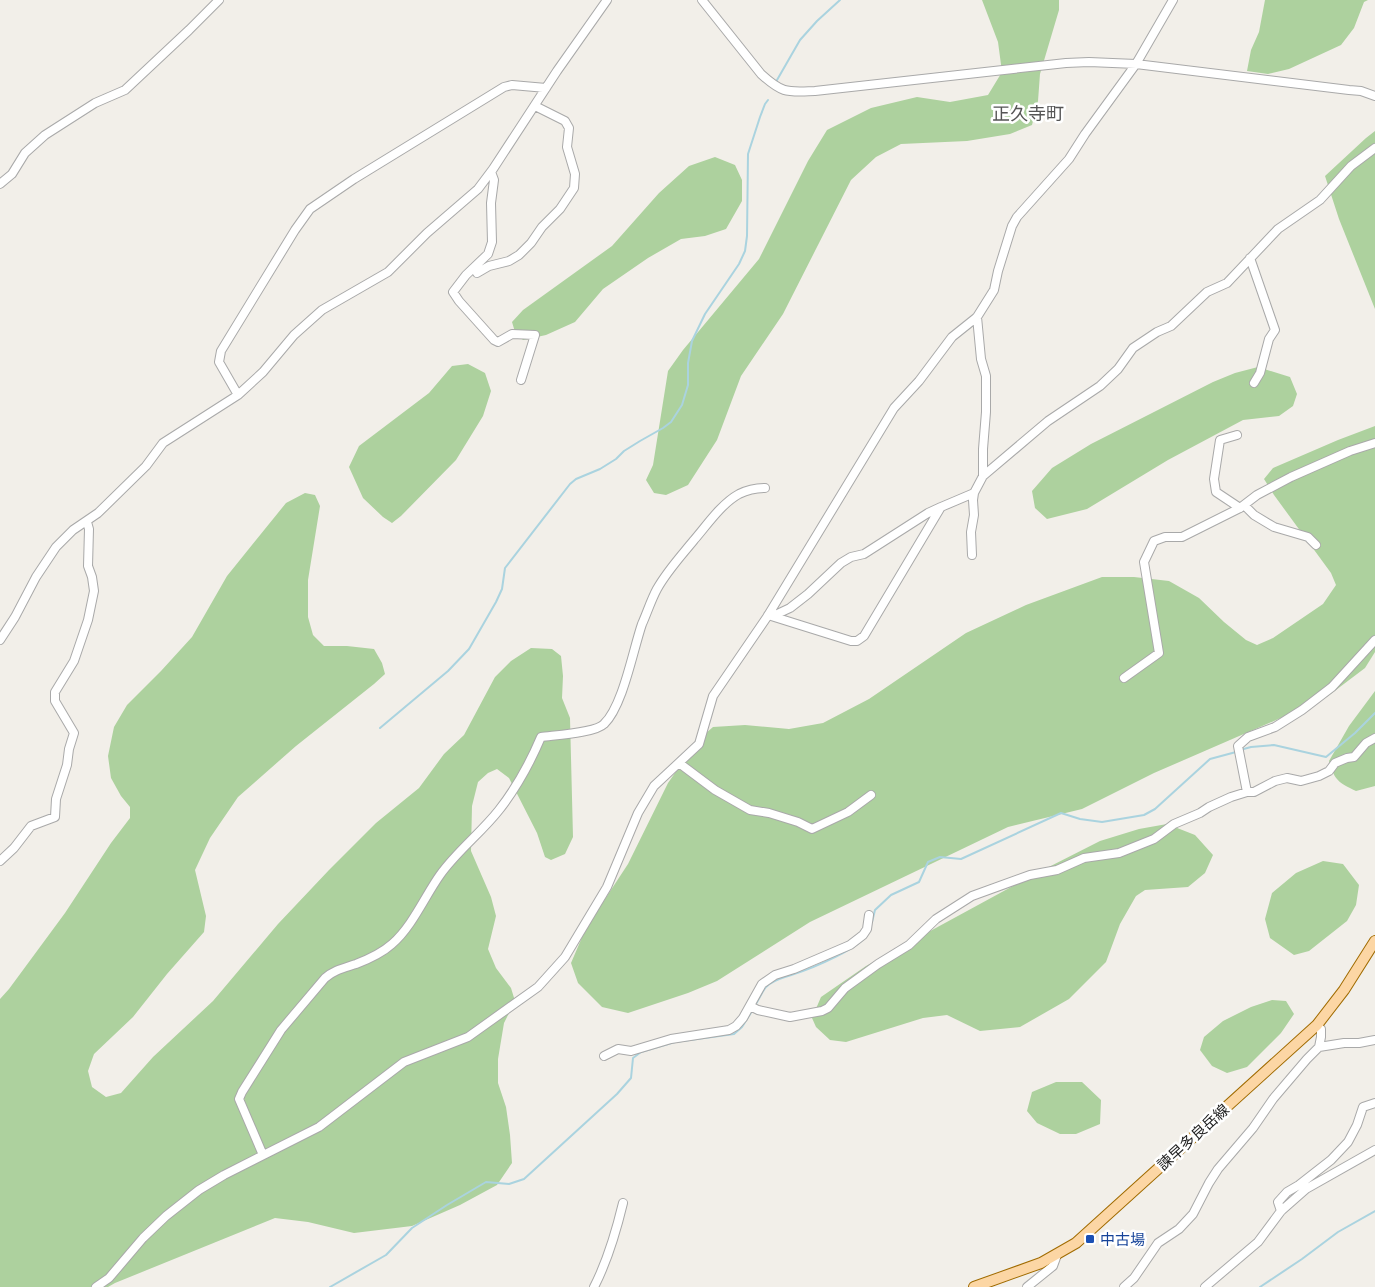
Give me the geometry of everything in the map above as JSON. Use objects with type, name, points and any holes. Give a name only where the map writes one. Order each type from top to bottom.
[{"type":"main road","name":"諫早多良岳線","points":[[974,1287],[1042,1263],[1076,1243],[1317,1025],[1344,990],[1375,941]]},
{"type":"street","points":[[0,184],[12,174],[25,153],[45,135],[96,103],[124,90],[219,0]]},
{"type":"street","points":[[0,640],[16,617],[36,577],[56,547],[73,530],[98,514],[146,466],[163,443],[238,395],[262,372],[294,335],[322,310],[388,272],[427,233],[478,189],[607,0]]},
{"type":"street","points":[[702,0],[761,74],[782,90],[790,92],[815,91],[1089,62],[1136,64],[1349,90],[1375,96]]},
{"type":"street","points":[[96,1287],[110,1278],[143,1238],[199,1190],[224,1175],[319,1127],[404,1062],[468,1037],[538,987],[565,957],[607,887],[638,813],[654,786],[698,744],[713,696],[770,616],[894,408],[919,381],[952,337],[977,317],[994,290],[1012,226],[1070,159],[1085,134],[1136,64],[1172,0]]},
{"type":"street","points":[[238,395],[218,362],[221,350],[310,209],[354,179],[504,87],[512,85],[546,88]]},
{"type":"street","points":[[460,282],[489,266],[509,261],[519,255],[560,209],[574,188],[575,174],[567,148],[569,128],[565,121],[535,106]]},
{"type":"street","points":[[972,555],[970,532],[974,515],[972,500],[983,476],[1048,421],[1100,386],[1118,369],[1133,348],[1157,332],[1171,326],[1207,292],[1227,283],[1278,229],[1320,200],[1351,166],[1375,148]]},
{"type":"street","points":[[491,172],[494,180],[491,203],[492,242],[488,254],[466,275],[453,292],[494,340],[498,342],[512,334],[535,335],[521,380]]},
{"type":"street","points":[[1250,258],[1275,330],[1269,339],[1260,373],[1254,383]]},
{"type":"street","points":[[477,273],[482,281]]},
{"type":"street","points":[[977,317],[981,359],[986,376],[983,476]]},
{"type":"street","points":[[1237,435],[1220,440],[1214,479],[1216,492],[1274,527],[1308,537],[1316,545]]},
{"type":"street","points":[[1124,678],[1159,653],[1144,562],[1154,541],[1165,537],[1182,537],[1242,506],[1290,476],[1350,451],[1375,443]]},
{"type":"street","points":[[264,1155],[239,1099],[281,1030],[324,978],[332,972],[382,952],[394,943],[407,927],[441,874],[498,811],[517,786],[541,737],[596,729],[604,724],[612,714],[620,696],[642,624],[657,590],[671,568],[723,508],[739,495],[755,488],[765,488]]},
{"type":"street","points":[[770,616],[790,608],[841,563],[851,557],[864,554],[941,506],[974,493]]},
{"type":"street","points":[[770,616],[851,641],[858,641],[864,636],[941,506]]},
{"type":"street","points":[[0,861],[14,848],[32,826],[55,817],[56,799],[67,765],[74,733],[55,701],[55,692],[74,661],[88,620],[94,592],[88,566],[89,530],[87,522]]},
{"type":"street","points":[[1247,792],[1238,746],[1248,737],[1275,727],[1302,710],[1332,687],[1375,640]]},
{"type":"street","points":[[750,1006],[757,1010],[790,1017],[822,1011],[828,1008],[845,988],[878,964],[909,945],[936,919],[972,896],[1030,875],[1056,870],[1084,858],[1119,853],[1154,840],[1174,824],[1209,807],[1231,797],[1254,792],[1281,779],[1287,778],[1301,781],[1319,776],[1329,771],[1335,763],[1354,757],[1366,743],[1375,738]]},
{"type":"street","points":[[679,763],[715,790],[750,810],[769,813],[798,822],[812,829],[848,812],[871,795]]},
{"type":"street","points":[[604,1056],[618,1049],[631,1051],[671,1039],[729,1030],[740,1022],[762,984],[775,975],[850,945],[863,935],[867,929],[869,915]]},
{"type":"street","points":[[1124,1287],[1134,1278],[1158,1243],[1179,1230],[1193,1214],[1218,1170],[1253,1128],[1273,1099],[1319,1047],[1321,1029],[1317,1025]]},
{"type":"street","points":[[1319,1047],[1375,1040]]},
{"type":"street","points":[[1281,1211],[1278,1202],[1287,1192],[1331,1160],[1348,1142],[1357,1125],[1363,1107],[1375,1103]]},
{"type":"street","points":[[1205,1287],[1258,1242],[1281,1211],[1306,1188],[1375,1150]]},
{"type":"street","points":[[594,1287],[615,1236],[623,1203]]},
{"type":"street","points":[[1027,1287],[1052,1266],[1057,1255]]},
{"type":"green space","points":[[982,0],[1059,0],[1059,10],[1040,74],[1038,101],[1032,125],[1010,134],[967,141],[901,144],[876,157],[851,180],[783,314],[741,376],[717,440],[688,485],[666,495],[654,493],[646,480],[653,465],[668,371],[683,350],[759,259],[808,161],[827,130],[871,108],[917,97],[950,102],[988,95],[1002,72],[998,42]]},
{"type":"green space","points":[[1265,0],[1368,0],[1364,2],[1354,28],[1341,45],[1289,69],[1268,74],[1247,71],[1251,50],[1259,32]]},
{"type":"green space","points":[[1375,131],[1375,309],[1339,219],[1325,176]]},
{"type":"green space","points":[[715,157],[735,165],[742,180],[742,201],[726,229],[705,236],[681,239],[648,258],[603,289],[575,322],[546,335],[523,340],[515,332],[512,322],[523,310],[612,246],[659,193],[689,166]]},
{"type":"green space","points":[[468,364],[485,373],[491,391],[483,416],[456,460],[392,523],[363,498],[349,467],[359,446],[429,393],[452,366]]},
{"type":"green space","points":[[1258,367],[1290,377],[1297,394],[1293,406],[1279,416],[1243,420],[1168,460],[1087,509],[1047,519],[1035,508],[1032,491],[1052,468],[1091,444],[1213,382],[1235,373]]},
{"type":"green space","points":[[1375,426],[1375,652],[1365,668],[1328,696],[1154,773],[1082,809],[1008,827],[810,922],[717,981],[688,993],[628,1013],[602,1007],[578,983],[571,963],[586,928],[628,864],[668,783],[698,740],[713,727],[745,725],[789,729],[823,723],[869,699],[966,633],[1026,605],[1102,577],[1134,577],[1169,581],[1199,598],[1246,640],[1257,645],[1273,638],[1323,604],[1336,585],[1331,573],[1264,479],[1273,468]]},
{"type":"green space","points":[[305,493],[315,495],[320,506],[308,580],[308,617],[313,635],[324,646],[374,649],[382,663],[385,674],[296,746],[238,797],[210,838],[195,870],[206,916],[204,932],[133,1017],[94,1054],[88,1071],[92,1087],[106,1097],[121,1093],[153,1057],[213,1001],[278,924],[329,870],[376,823],[419,788],[444,754],[464,735],[495,677],[511,661],[531,648],[552,649],[561,656],[563,676],[562,698],[570,718],[573,837],[565,854],[551,860],[545,857],[537,833],[509,778],[497,769],[488,773],[478,782],[472,806],[471,851],[491,897],[496,916],[488,949],[496,968],[511,988],[515,1001],[504,1023],[498,1059],[498,1083],[506,1107],[512,1163],[497,1185],[460,1205],[412,1226],[354,1233],[308,1222],[275,1218],[108,1287],[0,1287],[0,999],[65,913],[111,843],[130,818],[130,807],[111,778],[108,756],[114,727],[127,705],[192,637],[227,576],[286,503]]},
{"type":"green space","points":[[1375,691],[1375,786],[1356,791],[1335,777],[1329,761],[1349,726]]},
{"type":"green space","points":[[1167,824],[1195,835],[1213,855],[1205,873],[1188,887],[1145,890],[1136,896],[1120,924],[1106,962],[1069,999],[1020,1027],[980,1031],[947,1015],[923,1018],[846,1042],[830,1040],[816,1027],[812,1018],[821,997],[866,966],[1100,841],[1139,829]]},
{"type":"green space","points":[[1323,861],[1343,864],[1359,885],[1356,905],[1347,921],[1309,951],[1294,955],[1270,938],[1265,919],[1272,893],[1296,873]]},
{"type":"green space","points":[[1272,1000],[1286,1001],[1294,1014],[1281,1033],[1247,1067],[1227,1073],[1212,1066],[1200,1050],[1204,1037],[1223,1021],[1251,1007]]},
{"type":"green space","points":[[1056,1082],[1082,1082],[1101,1100],[1100,1124],[1076,1134],[1060,1134],[1037,1123],[1027,1111],[1032,1092]]},
{"type":"waterway","points":[[777,80],[800,40],[840,0]]},
{"type":"waterway","points":[[380,728],[448,671],[469,649],[502,589],[505,568],[570,484],[576,479],[600,469],[616,459],[624,451],[663,428],[671,422],[682,405],[688,385],[688,363],[692,341],[705,314],[739,264],[745,251],[747,236],[748,154],[760,117],[768,100]]},
{"type":"waterway","points":[[1240,750],[1274,745],[1326,757],[1355,733],[1375,713]]},
{"type":"waterway","points":[[872,922],[875,910],[891,895],[919,882],[928,862],[940,857],[961,859],[1061,813],[1080,819],[1102,822],[1144,815],[1155,809],[1210,759],[1236,752]]},
{"type":"waterway","points":[[754,1007],[766,987],[772,982],[836,957],[858,944],[869,931]]},
{"type":"waterway","points":[[330,1287],[386,1255],[412,1228],[486,1182],[509,1184],[524,1179],[617,1094],[631,1078],[633,1058],[641,1052],[675,1042],[734,1034],[742,1027],[752,1011]]},
{"type":"waterway","points":[[1260,1287],[1338,1232],[1375,1211]]},
{"type":"place","name":"中古場","points":[[1090,1239]]},
{"type":"district","name":"正久寺町","points":[[1028,113]]}]
